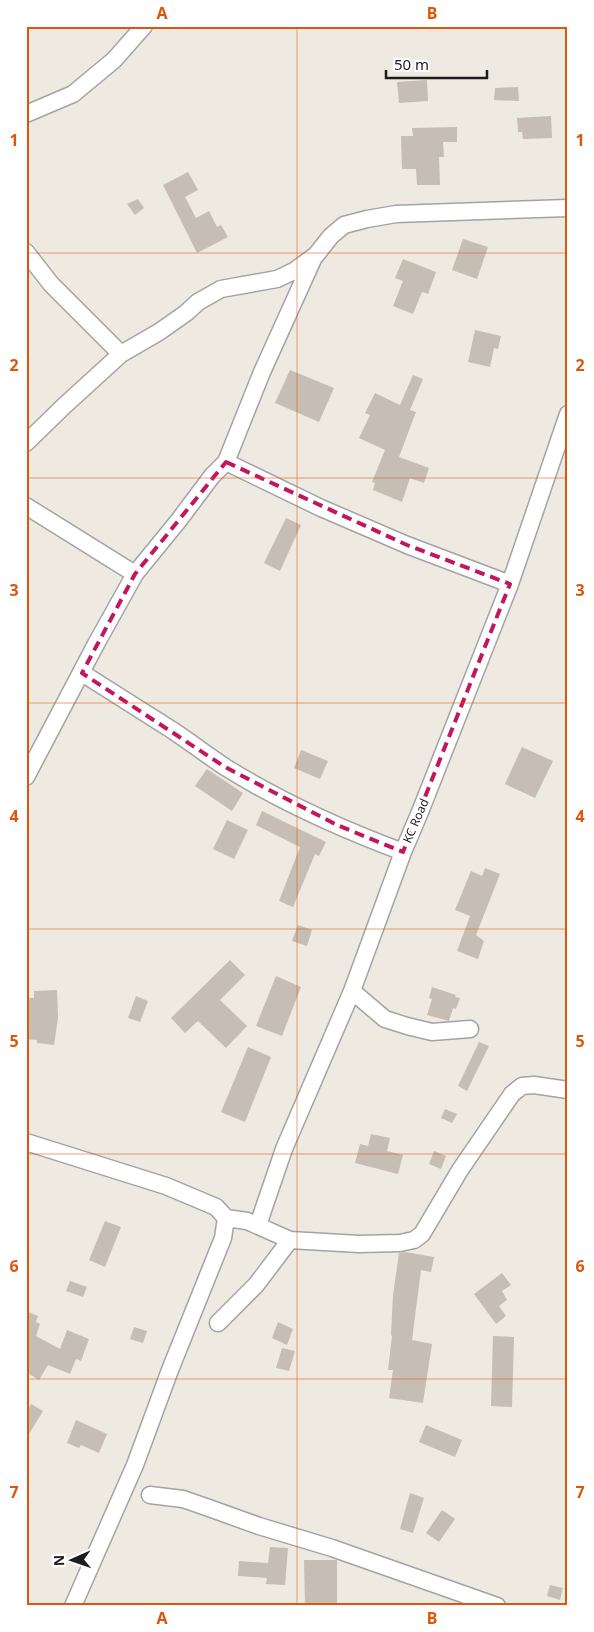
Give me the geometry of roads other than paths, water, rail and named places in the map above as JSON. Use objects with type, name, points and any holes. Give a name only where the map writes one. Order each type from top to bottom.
[{"type":"street","points":[[26,114],[73,94],[114,60],[144,26]]},
{"type":"street","points":[[26,777],[135,574],[212,476],[226,462],[262,372],[316,255],[330,236],[344,225],[396,214],[568,208]]},
{"type":"street","points":[[26,252],[51,284],[121,354]]},
{"type":"street","points":[[26,443],[121,354],[158,332],[186,313],[198,302],[221,290],[277,279],[294,271],[316,255]]},
{"type":"street","name":"KC Road","points":[[258,1225],[284,1149],[352,991],[403,852],[510,584],[568,414]]},
{"type":"street","points":[[226,462],[321,508],[389,538],[510,584]]},
{"type":"street","points":[[26,506],[135,574]]},
{"type":"street","points":[[82,674],[173,730],[225,767],[337,825],[403,852]]},
{"type":"street","points":[[352,991],[385,1019],[432,1032],[470,1029]]},
{"type":"street","points":[[26,1142],[166,1186],[216,1207],[226,1218],[247,1221],[290,1240],[367,1244],[400,1243],[414,1240],[422,1234],[460,1170],[512,1094],[522,1086],[534,1085],[568,1090]]},
{"type":"street","points":[[73,1606],[135,1466],[170,1370],[223,1238],[226,1218]]},
{"type":"street","points":[[218,1323],[256,1284],[290,1240]]},
{"type":"street","points":[[150,1495],[183,1499],[259,1526],[332,1548],[497,1606]]}]
